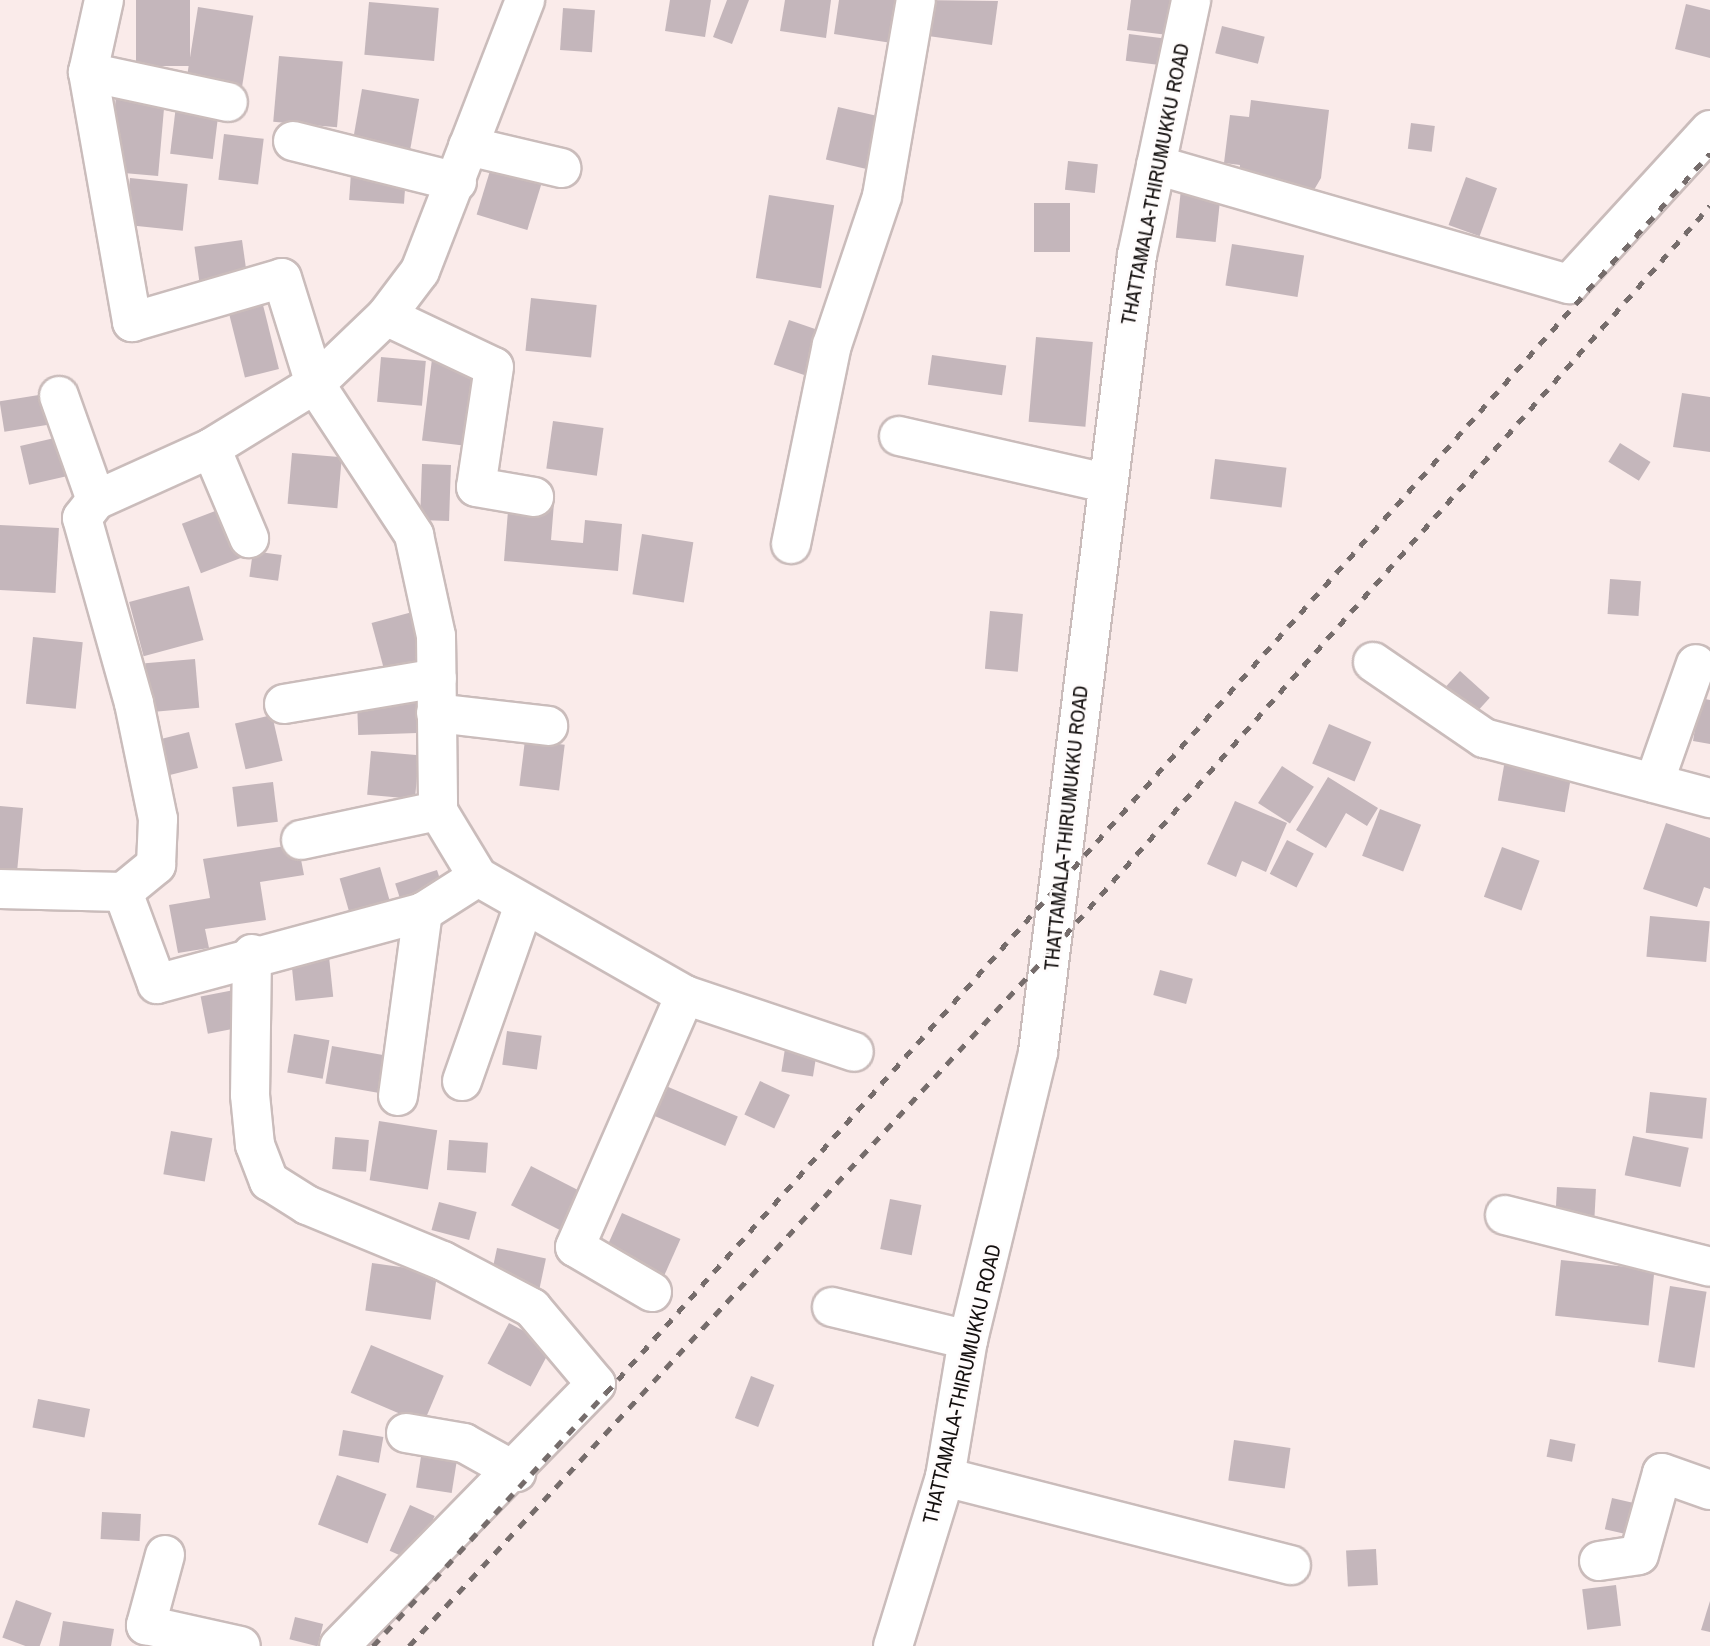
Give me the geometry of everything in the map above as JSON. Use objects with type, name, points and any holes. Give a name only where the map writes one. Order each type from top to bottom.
[{"type":"street","points":[[104,0],[88,72],[132,323],[282,278],[315,384],[414,535],[436,636],[438,811],[478,877],[523,908],[685,995],[854,1052]]},
{"type":"street","points":[[0,889],[123,891],[156,865],[158,819],[82,518],[96,500],[211,448],[315,384],[386,316],[420,271],[457,182],[468,146],[525,0]]},
{"type":"street","points":[[791,544],[832,345],[882,196],[916,0]]},
{"type":"street","name":"THATTAMALA-THIRUMUKKU ROAD","points":[[893,1646],[945,1477],[968,1340],[1038,1052],[1105,483],[1156,165],[1191,0]]},
{"type":"street","points":[[88,72],[228,102]]},
{"type":"street","points":[[1156,165],[1569,284],[1710,130]]},
{"type":"street","points":[[293,141],[457,182]]},
{"type":"street","points":[[468,146],[561,168]]},
{"type":"street","points":[[386,316],[494,367],[476,487],[534,497]]},
{"type":"street","points":[[58,396],[96,500]]},
{"type":"street","points":[[899,436],[1105,483]]},
{"type":"street","points":[[211,448],[249,538]]},
{"type":"street","points":[[1373,662],[1484,738],[1710,798]]},
{"type":"street","points":[[1654,783],[1696,664]]},
{"type":"street","points":[[284,704],[437,696],[548,726]]},
{"type":"street","points":[[301,840],[438,811]]},
{"type":"street","points":[[123,891],[157,984],[252,954],[423,912],[478,877]]},
{"type":"street","points":[[462,1081],[523,908]]},
{"type":"street","points":[[398,1097],[423,912]]},
{"type":"street","points":[[252,954],[250,1095],[255,1145],[269,1181],[307,1205],[443,1261],[532,1308],[596,1384],[516,1472],[339,1646]]},
{"type":"street","points":[[652,1292],[576,1247],[685,995]]},
{"type":"street","points":[[1505,1215],[1710,1267]]},
{"type":"street","points":[[832,1307],[968,1340]]},
{"type":"street","points":[[406,1433],[464,1443],[516,1472]]},
{"type":"street","points":[[1599,1561],[1639,1555],[1662,1473],[1710,1490]]},
{"type":"street","points":[[945,1477],[1291,1565]]},
{"type":"street","points":[[165,1555],[146,1625],[241,1646]]},
{"type":"building","points":[[136,0],[190,0],[190,66],[136,66]]},
{"type":"building","points":[[670,0],[711,0],[705,37],[665,31]]},
{"type":"building","points":[[727,0],[749,0],[732,44],[713,37]]},
{"type":"building","points":[[785,0],[831,0],[826,38],[780,31]]},
{"type":"building","points":[[839,0],[905,0],[898,44],[834,34]]},
{"type":"building","points":[[920,0],[998,1],[992,45],[914,34]]},
{"type":"building","points":[[1131,0],[1173,0],[1168,35],[1127,30]]},
{"type":"building","points":[[369,2],[439,8],[434,61],[364,55]]},
{"type":"building","points":[[1686,4],[1710,10],[1710,58],[1675,49]]},
{"type":"building","points":[[198,7],[253,16],[241,92],[186,83]]},
{"type":"building","points":[[563,8],[595,10],[592,52],[560,50]]},
{"type":"building","points":[[1222,26],[1265,37],[1258,64],[1215,53]]},
{"type":"building","points":[[1129,34],[1167,39],[1163,65],[1126,61]]},
{"type":"building","points":[[279,56],[343,62],[337,127],[273,122]]},
{"type":"building","points":[[362,89],[419,99],[408,161],[351,151]]},
{"type":"building","points":[[116,95],[165,99],[158,176],[109,172]]},
{"type":"building","points":[[1251,100],[1329,110],[1321,178],[1311,195],[1238,187],[1240,165],[1224,163],[1230,115],[1249,117]]},
{"type":"building","points":[[176,106],[219,111],[213,159],[170,154]]},
{"type":"building","points":[[838,107],[882,117],[870,170],[826,160]]},
{"type":"building","points":[[1411,123],[1435,126],[1432,152],[1408,149]]},
{"type":"building","points":[[224,134],[264,139],[258,185],[218,180]]},
{"type":"building","points":[[493,161],[544,176],[527,230],[477,215]]},
{"type":"building","points":[[1068,161],[1098,164],[1095,193],[1065,190]]},
{"type":"building","points":[[351,173],[406,177],[404,204],[349,200]]},
{"type":"building","points":[[1466,177],[1497,188],[1480,236],[1449,225]]},
{"type":"building","points":[[130,178],[188,184],[183,231],[125,225]]},
{"type":"building","points":[[1181,189],[1221,193],[1216,242],[1176,238]]},
{"type":"building","points":[[769,195],[834,205],[821,288],[756,278]]},
{"type":"building","points":[[1034,203],[1070,203],[1070,252],[1034,252]]},
{"type":"building","points":[[242,240],[248,284],[201,290],[194,247]]},
{"type":"building","points":[[1232,244],[1304,255],[1298,297],[1225,285]]},
{"type":"building","points":[[531,298],[597,305],[591,358],[525,351]]},
{"type":"building","points":[[262,301],[279,369],[245,377],[228,309]]},
{"type":"building","points":[[789,320],[823,332],[808,376],[774,364]]},
{"type":"building","points":[[1036,337],[1093,342],[1085,427],[1029,422]]},
{"type":"building","points":[[932,355],[1006,365],[1002,395],[928,385]]},
{"type":"building","points":[[381,357],[426,361],[422,406],[377,402]]},
{"type":"building","points":[[432,359],[488,366],[478,447],[422,440]]},
{"type":"building","points":[[1682,393],[1710,397],[1710,452],[1673,447]]},
{"type":"building","points":[[45,394],[50,425],[4,432],[0,401]]},
{"type":"building","points":[[553,421],[604,428],[597,476],[546,469]]},
{"type":"building","points":[[63,436],[72,475],[29,485],[20,446]]},
{"type":"building","points":[[1620,443],[1651,462],[1639,481],[1608,462]]},
{"type":"building","points":[[292,453],[342,457],[337,508],[288,504]]},
{"type":"building","points":[[1215,459],[1286,468],[1282,507],[1210,499]]},
{"type":"building","points":[[422,464],[451,465],[449,521],[420,520]]},
{"type":"building","points":[[509,498],[554,503],[551,540],[583,543],[585,520],[622,524],[618,571],[504,561]]},
{"type":"building","points":[[223,508],[242,557],[201,573],[182,524]]},
{"type":"building","points":[[0,525],[59,528],[56,593],[0,590]]},
{"type":"building","points":[[642,534],[693,542],[684,602],[632,594]]},
{"type":"building","points":[[253,551],[282,555],[278,581],[249,577]]},
{"type":"building","points":[[1610,579],[1641,581],[1638,616],[1608,614]]},
{"type":"building","points":[[189,586],[203,640],[144,656],[129,602]]},
{"type":"building","points":[[416,611],[432,670],[387,682],[372,623]]},
{"type":"building","points":[[990,611],[1023,614],[1018,672],[985,669]]},
{"type":"building","points":[[33,637],[83,642],[76,709],[26,704]]},
{"type":"building","points":[[195,659],[199,708],[149,712],[145,663]]},
{"type":"building","points":[[1460,671],[1490,698],[1471,719],[1441,692]]},
{"type":"building","points":[[1700,698],[1710,700],[1710,744],[1693,741]]},
{"type":"building","points":[[416,699],[417,733],[358,735],[357,701]]},
{"type":"building","points":[[272,715],[283,761],[246,769],[235,724]]},
{"type":"building","points":[[1329,724],[1371,742],[1355,782],[1312,764]]},
{"type":"building","points":[[189,732],[198,768],[169,775],[160,739]]},
{"type":"building","points":[[525,740],[565,745],[559,791],[519,786]]},
{"type":"building","points":[[371,751],[419,755],[415,799],[367,795]]},
{"type":"building","points":[[1505,760],[1572,772],[1565,812],[1498,800]]},
{"type":"building","points":[[1282,766],[1314,787],[1290,824],[1258,803]]},
{"type":"building","points":[[1328,777],[1378,808],[1367,826],[1346,813],[1326,848],[1296,830]]},
{"type":"building","points":[[273,782],[278,822],[237,827],[232,787]]},
{"type":"building","points":[[1235,801],[1287,823],[1266,872],[1242,861],[1236,877],[1207,864]]},
{"type":"building","points":[[0,806],[23,808],[17,872],[0,871]]},
{"type":"building","points":[[1380,809],[1421,825],[1403,871],[1362,856]]},
{"type":"building","points":[[1666,823],[1710,838],[1710,889],[1704,887],[1697,907],[1643,889]]},
{"type":"building","points":[[1287,840],[1314,854],[1296,887],[1270,874]]},
{"type":"building","points":[[298,844],[304,875],[260,882],[266,920],[205,929],[209,948],[178,953],[169,905],[210,898],[203,859]]},
{"type":"building","points":[[1502,847],[1540,861],[1521,910],[1484,897]]},
{"type":"building","points":[[380,867],[390,902],[350,913],[340,879]]},
{"type":"building","points":[[437,870],[445,894],[403,907],[395,884]]},
{"type":"building","points":[[1650,916],[1710,921],[1706,962],[1646,957]]},
{"type":"building","points":[[328,947],[333,997],[295,1001],[290,951]]},
{"type":"building","points":[[1160,970],[1193,979],[1186,1004],[1153,995]]},
{"type":"building","points":[[234,990],[241,1027],[208,1034],[201,996]]},
{"type":"building","points":[[507,1031],[542,1036],[537,1070],[502,1065]]},
{"type":"building","points":[[294,1034],[329,1040],[323,1079],[287,1072]]},
{"type":"building","points":[[787,1036],[819,1041],[813,1077],[781,1072]]},
{"type":"building","points":[[332,1046],[390,1056],[384,1094],[325,1083]]},
{"type":"building","points":[[760,1081],[790,1095],[774,1128],[744,1115]]},
{"type":"building","points":[[666,1086],[738,1116],[725,1146],[653,1115]]},
{"type":"building","points":[[1650,1092],[1707,1098],[1702,1139],[1646,1133]]},
{"type":"building","points":[[379,1121],[437,1130],[428,1189],[370,1180]]},
{"type":"building","points":[[171,1131],[212,1138],[205,1182],[163,1174]]},
{"type":"building","points":[[1633,1136],[1689,1148],[1680,1187],[1625,1175]]},
{"type":"building","points":[[335,1137],[369,1140],[366,1172],[332,1169]]},
{"type":"building","points":[[449,1140],[488,1143],[486,1173],[447,1170]]},
{"type":"building","points":[[531,1166],[582,1192],[562,1231],[511,1205]]},
{"type":"building","points":[[1557,1187],[1596,1189],[1594,1218],[1555,1216]]},
{"type":"building","points":[[890,1199],[921,1205],[912,1255],[880,1249]]},
{"type":"building","points":[[439,1202],[477,1212],[469,1240],[431,1230]]},
{"type":"building","points":[[622,1213],[680,1239],[664,1276],[606,1250]]},
{"type":"building","points":[[497,1248],[546,1258],[539,1289],[491,1278]]},
{"type":"building","points":[[1561,1260],[1654,1270],[1649,1326],[1555,1316]]},
{"type":"building","points":[[372,1263],[437,1272],[431,1320],[365,1311]]},
{"type":"building","points":[[1670,1286],[1707,1292],[1694,1368],[1658,1362]]},
{"type":"building","points":[[509,1323],[552,1346],[531,1387],[487,1364]]},
{"type":"building","points":[[371,1345],[444,1376],[423,1424],[351,1393]]},
{"type":"building","points":[[751,1376],[774,1385],[758,1427],[735,1418]]},
{"type":"building","points":[[38,1399],[90,1409],[84,1438],[32,1427]]},
{"type":"building","points":[[343,1430],[383,1437],[379,1463],[338,1456]]},
{"type":"building","points":[[1550,1439],[1576,1444],[1572,1462],[1547,1457]]},
{"type":"building","points":[[1234,1440],[1290,1448],[1285,1489],[1228,1481]]},
{"type":"building","points":[[423,1444],[459,1450],[452,1493],[416,1487]]},
{"type":"building","points":[[337,1475],[386,1494],[367,1543],[318,1524]]},
{"type":"building","points":[[1612,1498],[1648,1506],[1641,1538],[1605,1529]]},
{"type":"building","points":[[410,1505],[435,1516],[414,1562],[390,1551]]},
{"type":"building","points":[[102,1512],[141,1514],[140,1541],[101,1539]]},
{"type":"building","points":[[1376,1549],[1378,1585],[1348,1587],[1346,1551]]},
{"type":"building","points":[[1616,1585],[1621,1626],[1587,1630],[1582,1589]]},
{"type":"building","points":[[16,1600],[52,1613],[40,1646],[25,1646],[2,1638]]},
{"type":"building","points":[[1710,1601],[1710,1632],[1701,1630]]},
{"type":"building","points":[[295,1617],[323,1624],[318,1646],[289,1639]]},
{"type":"building","points":[[63,1621],[114,1629],[111,1646],[59,1646]]},
{"type":"railway","points":[[373,1646],[606,1393],[1710,153]]},
{"type":"railway","points":[[409,1646],[1053,949],[1710,206]]}]
